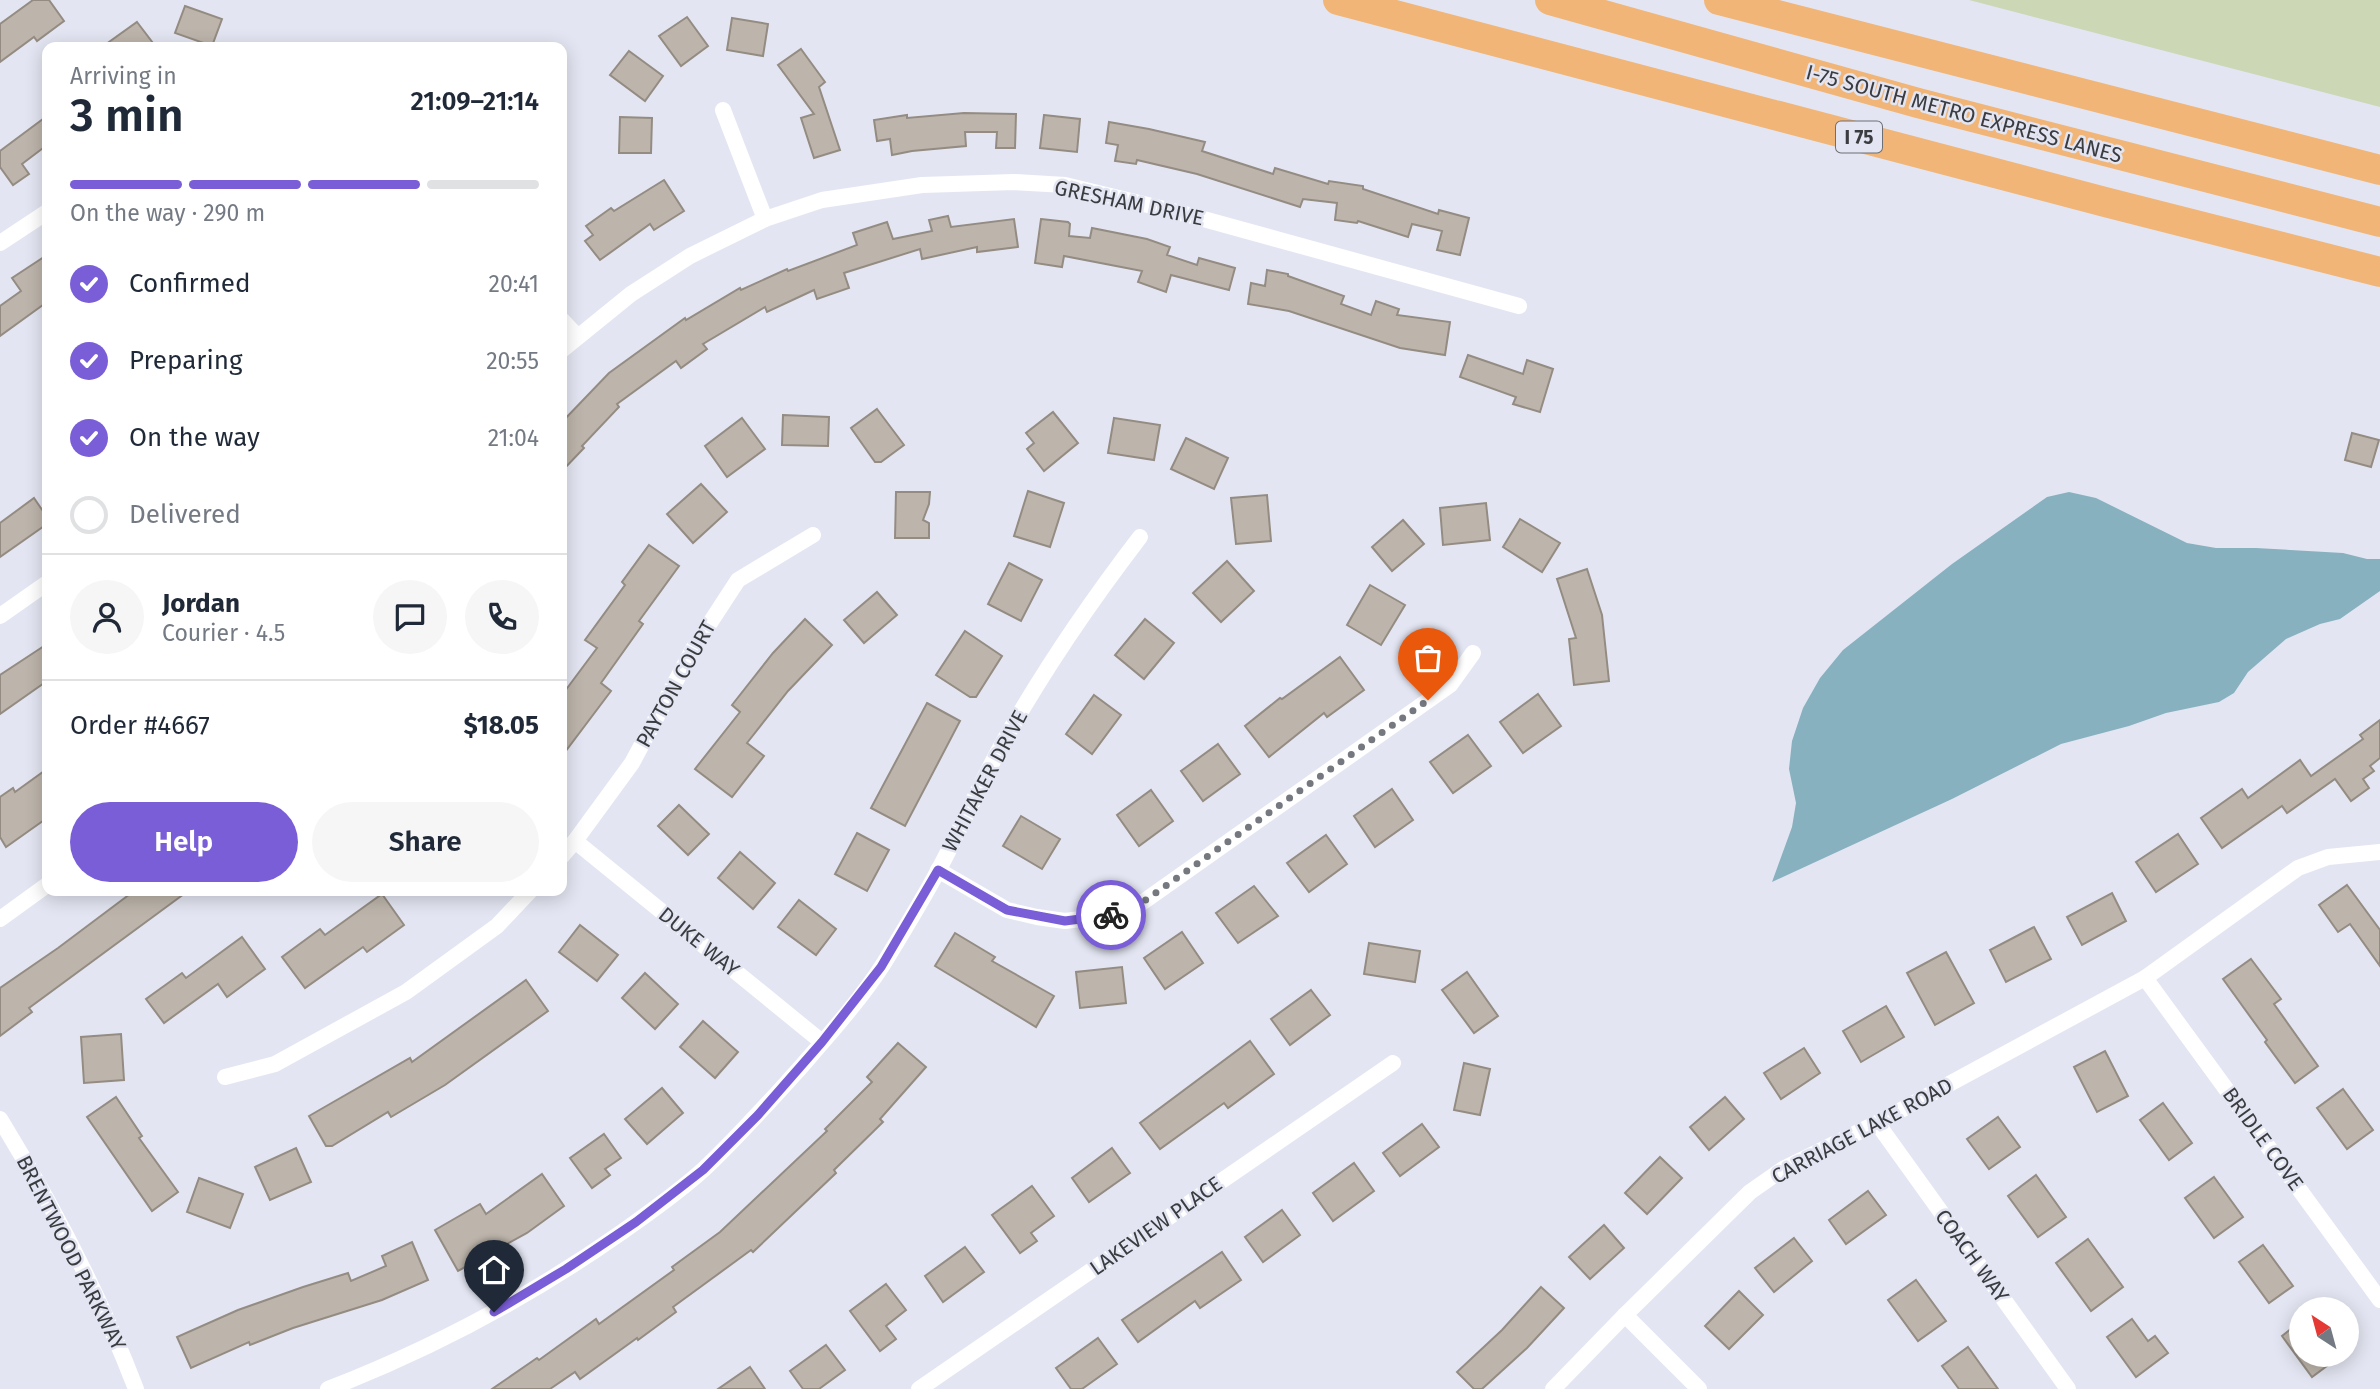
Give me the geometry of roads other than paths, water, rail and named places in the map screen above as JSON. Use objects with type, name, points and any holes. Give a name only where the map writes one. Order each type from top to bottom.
[{"type":"highway","name":"I 75","points":[[1338,0],[2091,199],[2380,272]]},
{"type":"highway","name":"I-75 SOUTH METRO EXPRESS LANES","points":[[1550,0],[1918,103],[2380,222]]},
{"type":"highway","points":[[1718,0],[2380,170]]},
{"type":"street","points":[[723,110],[765,219]]},
{"type":"street","name":"GRESHAM DRIVE","points":[[567,346],[631,294],[690,256],[765,219],[822,200],[922,185],[1014,182],[1065,186],[1189,215],[1518,306]]},
{"type":"street","points":[[0,243],[42,215]]},
{"type":"street","points":[[567,325],[577,336]]},
{"type":"street","name":"PAYTON COURT","points":[[567,850],[632,763],[693,649],[738,580],[813,535]]},
{"type":"street","name":"WHITAKER DRIVE","points":[[328,1389],[419,1350],[494,1312],[613,1238],[703,1170],[758,1115],[822,1042],[881,967],[938,870],[1005,740],[1100,590],[1140,537]]},
{"type":"street","points":[[0,616],[42,587]]},
{"type":"street","points":[[938,870],[1007,910],[1065,921],[1112,915],[1143,902],[1450,685],[1472,653]]},
{"type":"street","name":"DUKE WAY","points":[[575,841],[822,1042]]},
{"type":"street","name":"CARRIAGE LAKE ROAD","points":[[1553,1389],[1750,1192],[1783,1170],[1877,1123],[2145,978],[2298,868],[2328,857],[2380,852]]},
{"type":"street","points":[[0,919],[42,889]]},
{"type":"street","points":[[225,1077],[275,1064],[406,992],[497,926],[525,896]]},
{"type":"street","name":"BRIDLE COVE","points":[[2145,978],[2380,1300]]},
{"type":"street","name":"LAKEVIEW PLACE","points":[[919,1389],[1394,1063]]},
{"type":"street","name":"BRENTWOOD PARKWAY","points":[[0,1119],[68,1240],[109,1324],[136,1389]]},
{"type":"street","name":"COACH WAY","points":[[1877,1123],[2068,1389]]},
{"type":"street","points":[[1625,1315],[1699,1389]]},
{"type":"water","points":[[2069,492],[2096,498],[2187,543],[2216,548],[2343,553],[2380,559],[2380,591],[2340,619],[2320,624],[2286,639],[2248,672],[2234,693],[2219,702],[2166,713],[2061,744],[1952,799],[1772,882],[1792,827],[1796,803],[1789,769],[1792,741],[1803,708],[1820,678],[1843,650],[1952,564],[2047,497]]}]
